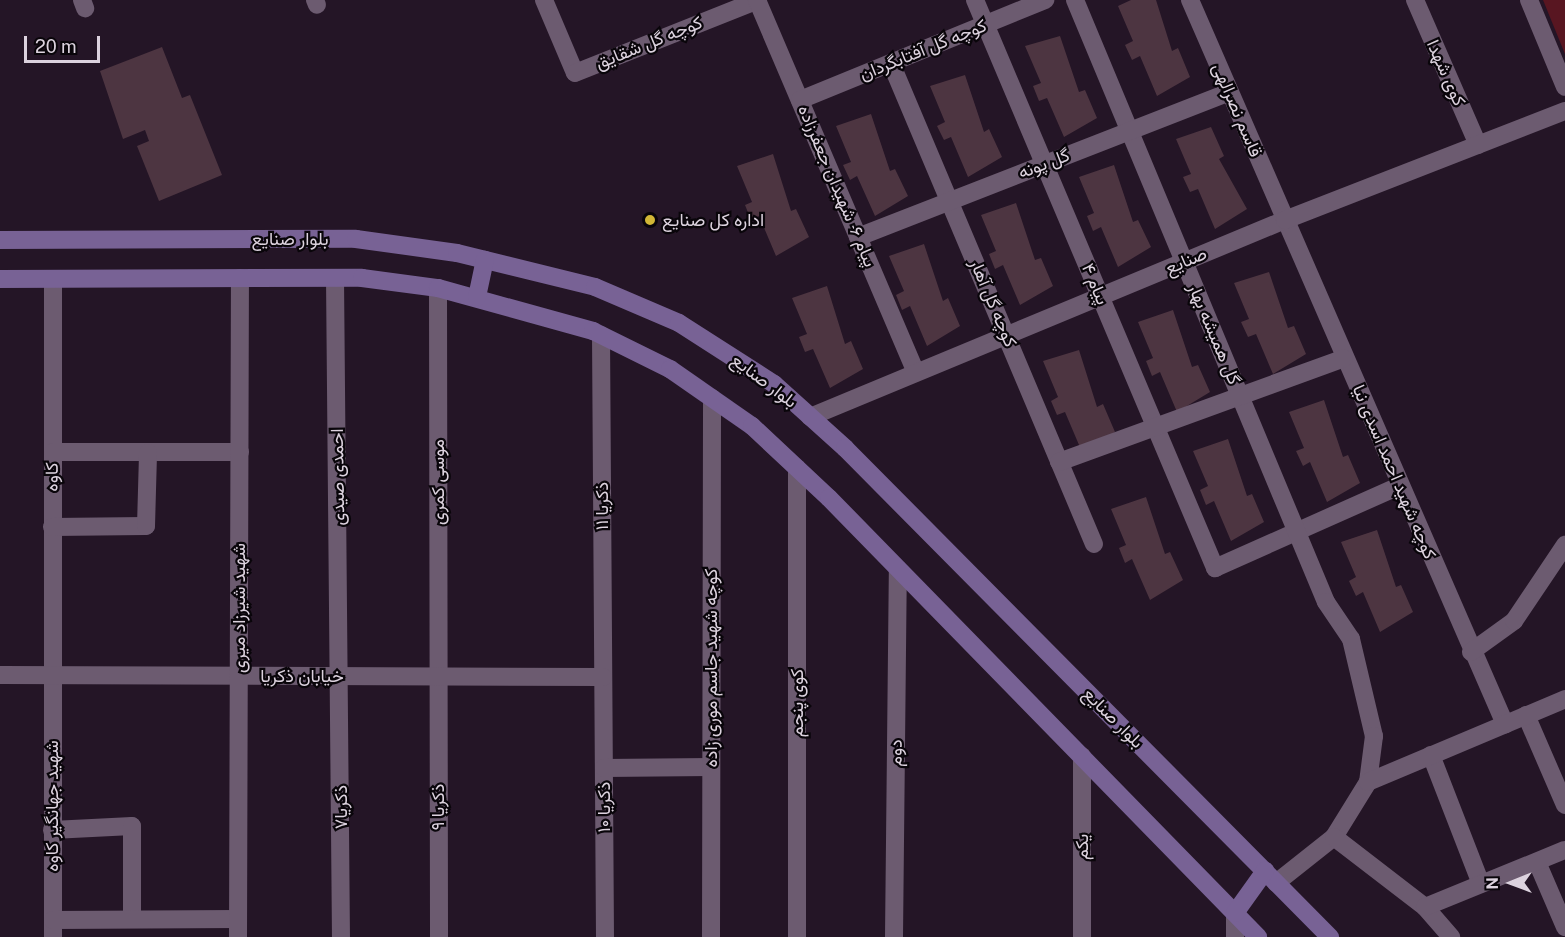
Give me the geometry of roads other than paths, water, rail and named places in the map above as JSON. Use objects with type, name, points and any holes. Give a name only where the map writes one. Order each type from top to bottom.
[{"type":"street","name":"کوچه گل شقایق","points":[[544,0],[574,73],[758,0]]},
{"type":"street","name":"پیام ۶- شهیدان جعفرزاده","points":[[758,0],[916,373]]},
{"type":"street","name":"پیام ۴","points":[[975,0],[1215,568],[1296,531]]},
{"type":"street","name":"کوچه گل آفتابگردان","points":[[800,100],[1045,0]]},
{"type":"street","name":"گل همیشه بهار","points":[[1075,0],[1326,602],[1351,639],[1374,736],[1368,782]]},
{"type":"street","name":"قاسم نصرالهی","points":[[1190,0],[1285,220]]},
{"type":"street","name":"کوی شهدا","points":[[1415,0],[1478,145]]},
{"type":"street","points":[[1528,0],[1565,87]]},
{"type":"street","name":"کوچه گل آهار","points":[[891,63],[1094,544]]},
{"type":"street","name":"گل پونه","points":[[858,237],[1229,92]]},
{"type":"street","name":"صنایع","points":[[810,417],[1285,220],[1565,111]]},
{"type":"street","name":"کوچه شهید احمد اسدی نیا","points":[[1285,220],[1471,652],[1505,724]]},
{"type":"street","name":"بلوار صنایع","points":[[0,240],[356,239],[485,260],[595,286],[679,323],[774,384],[810,417],[1330,937]]},
{"type":"street","points":[[477,297],[485,260]]},
{"type":"street","name":"شهید شیرزاد میری","points":[[238,937],[240,278]]},
{"type":"street","points":[[0,279],[335,278],[438,288],[477,297],[601,335],[670,369],[712,398],[797,468],[1258,937]]},
{"type":"street","name":"احمدی صیدی","points":[[335,278],[340,676]]},
{"type":"street","name":"کاوه","points":[[51,675],[52,279]]},
{"type":"street","name":"موسی کمری","points":[[437,676],[438,288]]},
{"type":"street","name":"ذکریا ۱۱","points":[[601,335],[603,677]]},
{"type":"street","points":[[1059,462],[1344,357]]},
{"type":"street","name":"کوچه شهید جاسم موری زاده","points":[[711,937],[712,398]]},
{"type":"street","points":[[53,452],[240,452]]},
{"type":"street","points":[[52,527],[146,526],[148,453]]},
{"type":"street","name":"کوی پنجم","points":[[797,468],[797,937]]},
{"type":"street","points":[[1296,531],[1399,486]]},
{"type":"street","points":[[1471,652],[1514,621],[1565,545]]},
{"type":"street","name":"دوم","points":[[894,937],[898,569]]},
{"type":"street","name":"خیابان ذکریا","points":[[0,675],[603,677]]},
{"type":"street","name":"شهید جهانگیر کاوه","points":[[51,675],[53,928]]},
{"type":"street","name":"ذکریا۷","points":[[340,676],[341,937]]},
{"type":"street","name":"ذکریا ۹","points":[[437,676],[439,937]]},
{"type":"street","name":"ذکریا ۱۰","points":[[603,677],[605,937]]},
{"type":"street","points":[[1235,937],[1235,913],[1270,877],[1334,837],[1368,782],[1565,699]]},
{"type":"street","points":[[1526,715],[1565,805]]},
{"type":"street","points":[[1431,755],[1481,885]]},
{"type":"street","name":"یکم","points":[[1082,756],[1082,937]]},
{"type":"street","points":[[604,768],[711,767]]},
{"type":"street","points":[[52,830],[132,826],[132,919]]},
{"type":"street","points":[[1334,837],[1425,907],[1451,937]]},
{"type":"street","points":[[1425,907],[1565,850]]},
{"type":"street","points":[[1537,861],[1565,927]]},
{"type":"street","points":[[53,928],[132,919],[238,919]]},
{"type":"place","name":"اداره کل صنایع","points":[[650,220]]}]
